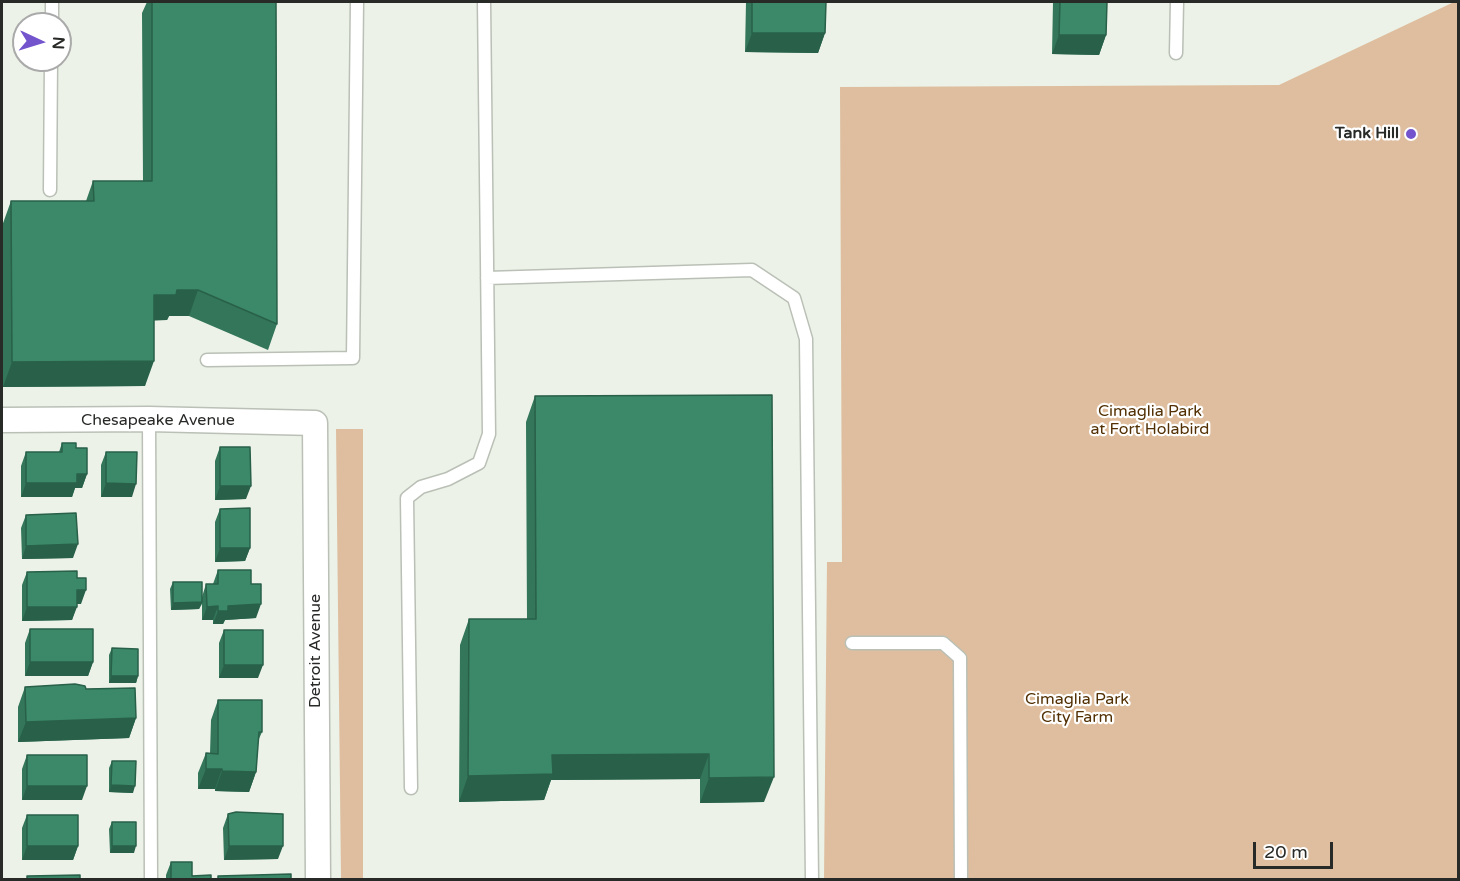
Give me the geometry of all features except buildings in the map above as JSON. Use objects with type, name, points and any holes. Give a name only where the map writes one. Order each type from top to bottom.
[{"type":"street","name":"Chesapeake Avenue","points":[[2,420],[149,419],[315,423]]},
{"type":"street","name":"Detroit Avenue","points":[[315,423],[318,879]]},
{"type":"lane","points":[[207,360],[352,358],[357,2]]},
{"type":"lane","points":[[411,788],[407,498],[421,487],[448,479],[479,463],[489,434],[484,2]]},
{"type":"lane","points":[[1176,53],[1177,2]]},
{"type":"lane","points":[[50,190],[51,72]]},
{"type":"lane","points":[[487,278],[752,270],[794,298],[806,339],[812,879]]},
{"type":"lane","points":[[149,419],[151,879]]},
{"type":"lane","points":[[852,644],[943,643],[960,658],[961,879]]},
{"type":"green space","name":"Cimaglia Park at Fort Holabird","points":[[1458,2],[1458,879],[824,880],[827,562],[842,562],[840,87],[1279,85]]},
{"type":"green space","points":[[336,429],[363,429],[363,879],[341,879]]},
{"type":"place","name":"Tank Hill","points":[[1411,134]]},
{"type":"park label","name":"Cimaglia Park City Farm","points":[[1077,709]]}]
